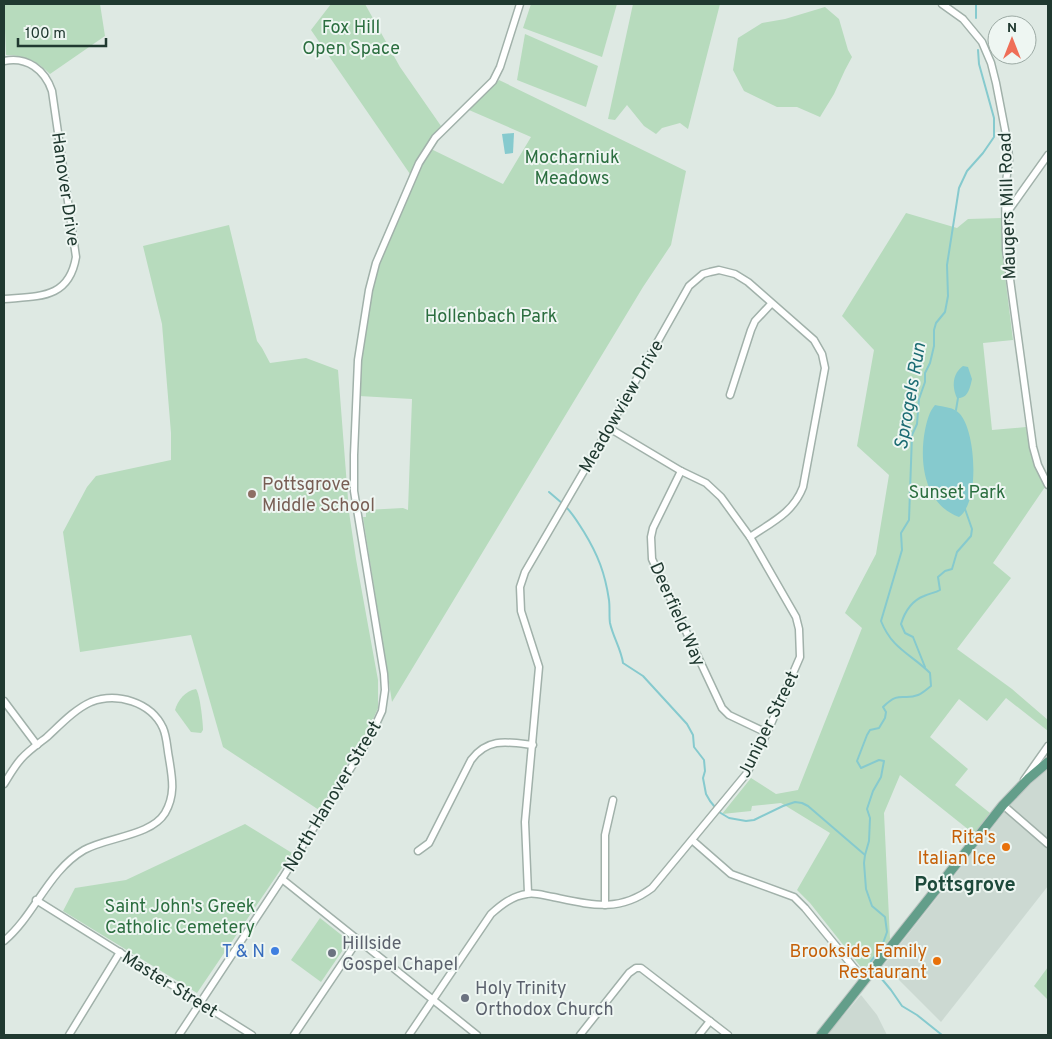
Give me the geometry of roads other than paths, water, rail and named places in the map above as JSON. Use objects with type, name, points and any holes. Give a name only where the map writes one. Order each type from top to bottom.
[{"type":"main road","points":[[821,1035],[1004,805],[1048,762]]},
{"type":"street","name":"North Hanover Street","points":[[179,1035],[282,879],[379,722],[384,703],[384,674],[354,491],[358,360],[372,275],[391,226],[428,147],[486,89],[496,75],[520,4]]},
{"type":"street","name":"Maugers Mill Road","points":[[942,4],[963,19],[982,42],[991,62],[996,83],[1009,160],[1005,190],[1006,250],[1028,418],[1038,465],[1048,485]]},
{"type":"street","name":"Hanover Drive","points":[[4,61],[18,60],[28,62],[36,66],[49,82],[52,91],[76,257],[70,277],[58,290],[50,294],[4,300]]},
{"type":"street","points":[[1006,214],[1048,154]]},
{"type":"street","name":"Meadowview Drive","points":[[528,893],[525,822],[539,667],[521,611],[520,587],[525,572],[689,286],[696,279],[710,272],[727,271],[748,282],[814,340],[822,354],[825,368],[803,487],[799,498],[792,508],[750,537]]},
{"type":"street","points":[[730,395],[755,321],[772,304]]},
{"type":"street","name":"Juniper Street","points":[[528,893],[590,904],[605,904],[624,903],[639,898],[652,888],[746,774],[800,657],[799,629],[796,617],[750,537],[721,497],[706,483],[681,471],[609,428]]},
{"type":"street","name":"Deerfield Way","points":[[681,471],[653,528],[651,538],[652,559],[722,708],[729,715],[766,733]]},
{"type":"street","points":[[4,784],[22,758],[81,708],[93,702],[110,698],[130,700],[144,706],[162,726],[165,733],[173,783],[171,798],[162,818],[146,829],[106,841],[83,851],[61,870],[36,900],[18,926],[4,941]]},
{"type":"street","points":[[4,701],[38,745]]},
{"type":"street","points":[[418,851],[430,843],[471,760],[478,751],[494,742],[533,745]]},
{"type":"street","points":[[1018,790],[1048,746]]},
{"type":"street","points":[[605,904],[605,836],[613,800]]},
{"type":"street","points":[[1004,805],[1048,844]]},
{"type":"street","points":[[692,840],[731,874],[794,897],[864,980]]},
{"type":"street","points":[[282,879],[476,1035]]},
{"type":"street","points":[[409,1035],[490,914],[512,898],[528,893]]},
{"type":"street","name":"Master Street","points":[[36,900],[252,1035]]},
{"type":"street","points":[[294,1035],[358,940]]},
{"type":"street","points":[[70,1035],[120,952]]},
{"type":"street","points":[[580,1035],[629,974],[636,968],[641,968],[728,1035]]},
{"type":"street","points":[[699,1035],[710,1021]]},
{"type":"street","points":[[236,1035],[241,1028]]},
{"type":"water","points":[[514,133],[513,153],[505,154],[502,134]]},
{"type":"water","points":[[963,366],[968,367],[972,379],[966,395],[957,398],[954,381],[959,369]]},
{"type":"water","points":[[935,405],[958,412],[970,436],[973,483],[966,509],[959,517],[947,511],[938,502],[931,492],[924,468],[923,442],[925,430],[927,420]]},
{"type":"waterway","name":"Sprogels Run","points":[[976,4],[976,18]]},
{"type":"waterway","name":"Sprogels Run","points":[[872,966],[871,961],[881,949],[887,932],[885,917],[872,906],[866,889],[864,863],[869,841],[870,818],[867,809],[873,791],[881,777],[884,761],[879,760],[861,768],[857,761],[870,730],[879,728],[885,718],[886,712],[883,707],[898,697],[913,697],[931,686],[930,673],[896,645],[881,621],[902,550],[901,533],[909,520],[912,435],[917,424],[919,399],[925,382],[925,373],[930,363],[934,346],[934,330],[936,323],[945,312],[948,296],[947,265],[959,188],[967,171],[994,137],[994,118],[979,64],[978,50]]},
{"type":"waterway","points":[[956,410],[958,398]]},
{"type":"waterway","points":[[549,492],[563,504]]},
{"type":"waterway","points":[[566,507],[584,532],[600,564],[609,600],[610,623],[623,663],[643,676],[687,724],[693,735],[694,747],[704,760],[705,771],[703,778],[706,794],[719,812],[729,818],[746,821],[754,820],[795,802],[802,803],[808,806],[865,855]]},
{"type":"waterway","points":[[925,667],[913,637],[905,633],[901,624],[904,615],[912,604],[919,598],[940,590],[938,577],[945,571],[952,569],[957,552],[971,536],[972,529],[965,509]]},
{"type":"waterway","name":"Sprogels Run","points":[[876,972],[902,1006],[917,1015],[942,1035]]},
{"type":"place","name":"Pottsgrove Middle School","points":[[252,494]]},
{"type":"place","name":"Rita's Italian Ice","points":[[1006,847]]},
{"type":"place","name":"T & N","points":[[275,951]]},
{"type":"place","name":"Hillside Gospel Chapel","points":[[332,953]]},
{"type":"place","name":"Brookside Family Restaurant","points":[[937,961]]},
{"type":"place","name":"Holy Trinity Orthodox Church","points":[[465,998]]},
{"type":"district","name":"Pottsgrove","points":[[965,884]]},
{"type":"park label","name":"Fox Hill Open Space","points":[[351,37]]},
{"type":"park label","name":"Mocharniuk Meadows","points":[[572,167]]},
{"type":"park label","name":"Hollenbach Park","points":[[491,316]]},
{"type":"park label","name":"Sunset Park","points":[[957,492]]},
{"type":"park label","name":"Saint John's Greek Catholic Cemetery","points":[[180,916]]}]
